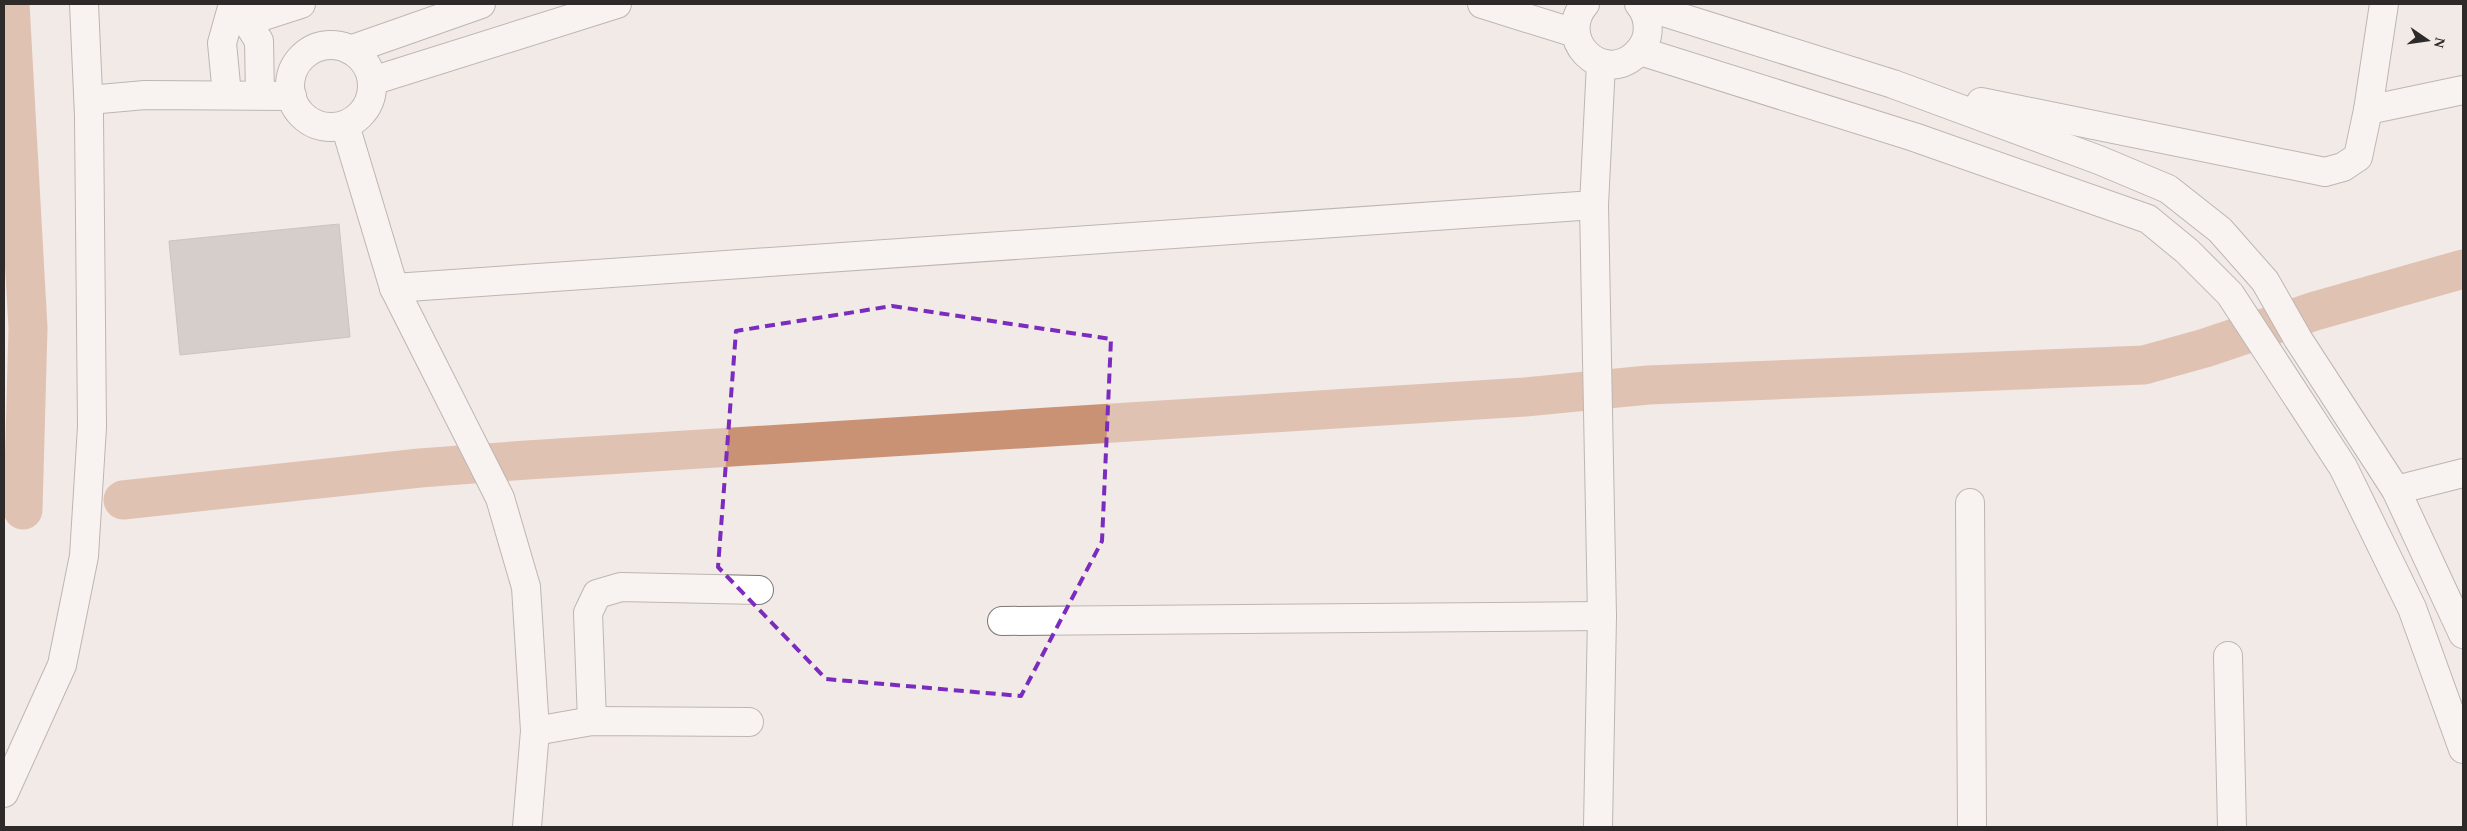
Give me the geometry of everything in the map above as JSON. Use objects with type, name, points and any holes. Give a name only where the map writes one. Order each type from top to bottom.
[{"type":"street","points":[[4,793],[62,665],[84,556],[92,427],[89,100],[84,4]]},
{"type":"street","points":[[239,9],[301,4]]},
{"type":"street","points":[[350,50],[481,4]]},
{"type":"street","points":[[372,81],[617,4]]},
{"type":"street","points":[[1482,4],[1575,33]]},
{"type":"street","points":[[1585,4],[1576,20],[1575,33],[1586,54],[1601,63],[1619,64],[1630,59],[1640,51],[1646,40],[1648,29],[1647,16],[1640,5]]},
{"type":"street","points":[[1893,84],[2325,172],[2343,168],[2358,157],[2368,110],[2384,4]]},
{"type":"street","points":[[1640,5],[1893,84],[2099,160],[2168,189],[2220,230],[2265,282],[2310,357],[2396,490],[2463,633],[2427,649]]},
{"type":"street","points":[[228,95],[222,43],[239,9]]},
{"type":"street","points":[[239,9],[259,41],[260,95]]},
{"type":"street","points":[[324,46],[338,46],[350,50],[361,58],[368,68],[372,81],[371,95],[366,108],[357,118],[345,125],[332,127],[318,125],[306,118],[297,108],[292,96],[291,82],[294,69],[302,58],[312,50],[324,46]]},
{"type":"street","points":[[1640,51],[1904,134],[2148,219],[2187,251],[2230,294],[2343,467],[2412,608],[2463,749]]},
{"type":"street","points":[[1598,827],[1602,616],[1594,204],[1601,63]]},
{"type":"street","points":[[2368,110],[2463,90]]},
{"type":"street","points":[[89,100],[144,95],[292,96]]},
{"type":"street","points":[[345,125],[394,288],[500,498],[526,586],[535,731],[526,827]]},
{"type":"street","points":[[2006,169],[2022,132]]},
{"type":"street","points":[[394,288],[1594,204]]},
{"type":"street","points":[[2252,326],[2283,312]]},
{"type":"street","points":[[2396,490],[2463,473]]},
{"type":"street","points":[[1970,503],[1972,827]]},
{"type":"street","points":[[592,721],[588,613],[597,594],[621,587],[758,590]]},
{"type":"street","points":[[1002,621],[1602,616]]},
{"type":"street","points":[[2228,656],[2232,827]]},
{"type":"street","points":[[535,731],[592,721],[749,722]]},
{"type":"highlighted area","points":[[892,306],[1111,339],[1102,541],[1021,696],[826,679],[718,567],[736,331]]},
{"type":"building","points":[[339,224],[350,337],[180,355],[169,241]]},
{"type":"waterway","points":[[10,4],[28,328],[23,510]]},
{"type":"waterway","points":[[123,500],[420,468],[1525,397],[1648,385],[2144,365],[2205,348],[2315,311],[2463,269]]}]
